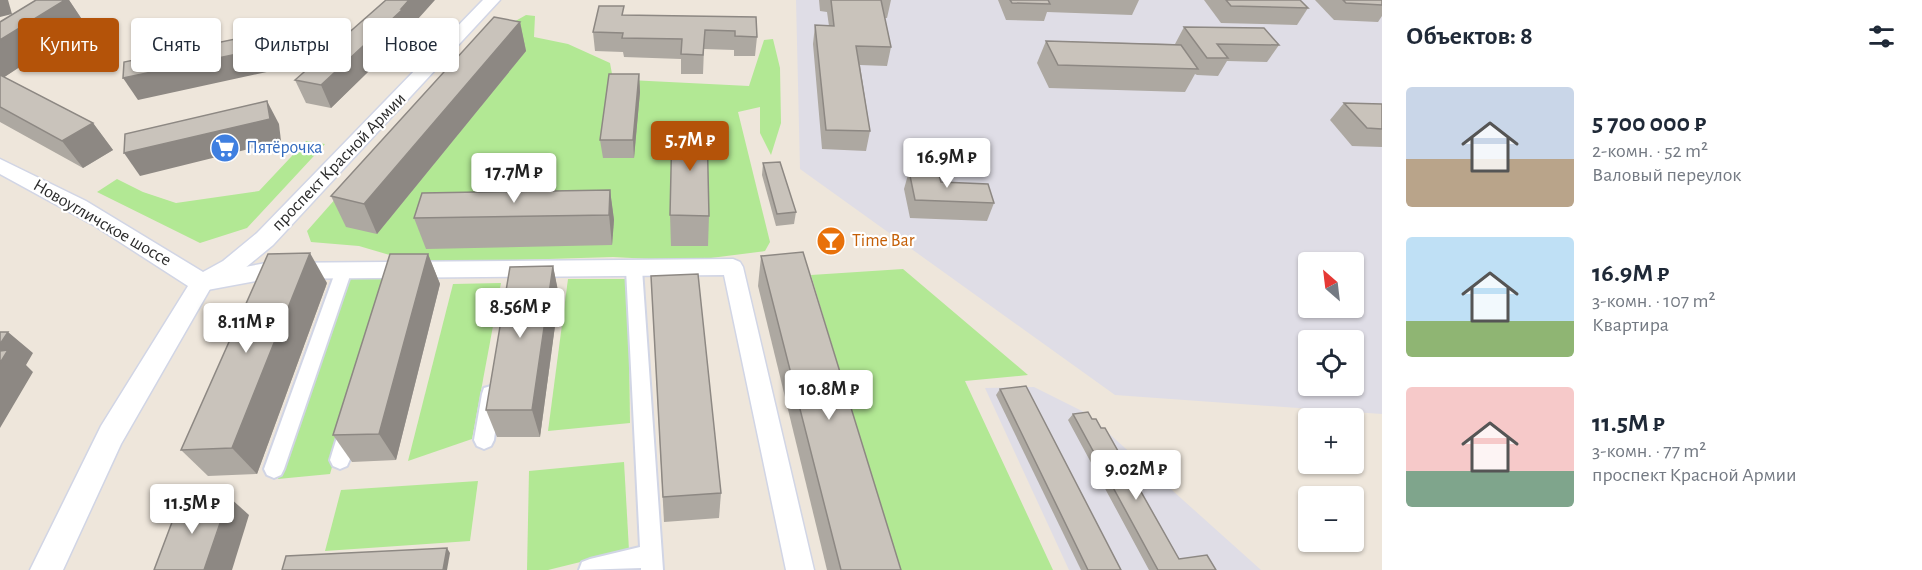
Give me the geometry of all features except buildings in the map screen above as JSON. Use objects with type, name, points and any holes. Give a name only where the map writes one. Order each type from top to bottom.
[{"type":"main road","name":"проспект Красной Армии","points":[[46,570],[111,435],[202,284],[231,267],[265,239],[492,0]]},
{"type":"main road","name":"Новоугличское шоссе","points":[[0,166],[35,183],[174,264],[202,284]]},
{"type":"street","points":[[202,284],[266,271],[733,267],[800,570]]},
{"type":"street","points":[[390,291],[397,269]]},
{"type":"street","points":[[508,292],[512,269]]},
{"type":"street","points":[[590,570],[651,563],[634,269]]},
{"type":"street","points":[[274,470],[344,270]]},
{"type":"street","points":[[484,440],[495,372]]},
{"type":"street","points":[[340,460],[354,412]]},
{"type":"shaded area","points":[[796,0],[1382,0],[1382,414],[1364,413],[1364,408],[1298,408],[1115,395],[800,169]]},
{"type":"shaded area","points":[[1034,387],[1086,413],[1261,570],[1069,570],[985,388]]},
{"type":"green space","points":[[526,15],[535,16],[534,37],[568,44],[610,63],[612,74],[629,80],[749,86],[764,40],[773,39],[780,68],[781,123],[771,155],[760,133],[760,107],[738,112],[770,242],[765,251],[688,261],[613,257],[446,262],[393,256],[359,246],[311,242],[307,231],[405,120],[512,23]]},
{"type":"green space","points":[[306,141],[325,144],[247,228],[200,243],[97,192],[117,179],[143,192],[176,203],[259,191]]},
{"type":"green space","points":[[903,269],[1028,375],[965,381],[1053,570],[899,570],[811,275]]},
{"type":"green space","points":[[386,276],[330,474],[278,479],[348,278]]},
{"type":"green space","points":[[568,279],[628,279],[630,423],[548,431]]},
{"type":"green space","points":[[501,283],[472,439],[408,461],[453,284]]},
{"type":"green space","points":[[624,462],[629,550],[548,570],[527,570],[529,471]]},
{"type":"green space","points":[[478,481],[470,541],[325,551],[341,490]]},
{"type":"place","name":"Пятёрочка","points":[[225,148]]},
{"type":"place","name":"Time Bar","points":[[831,241]]}]
